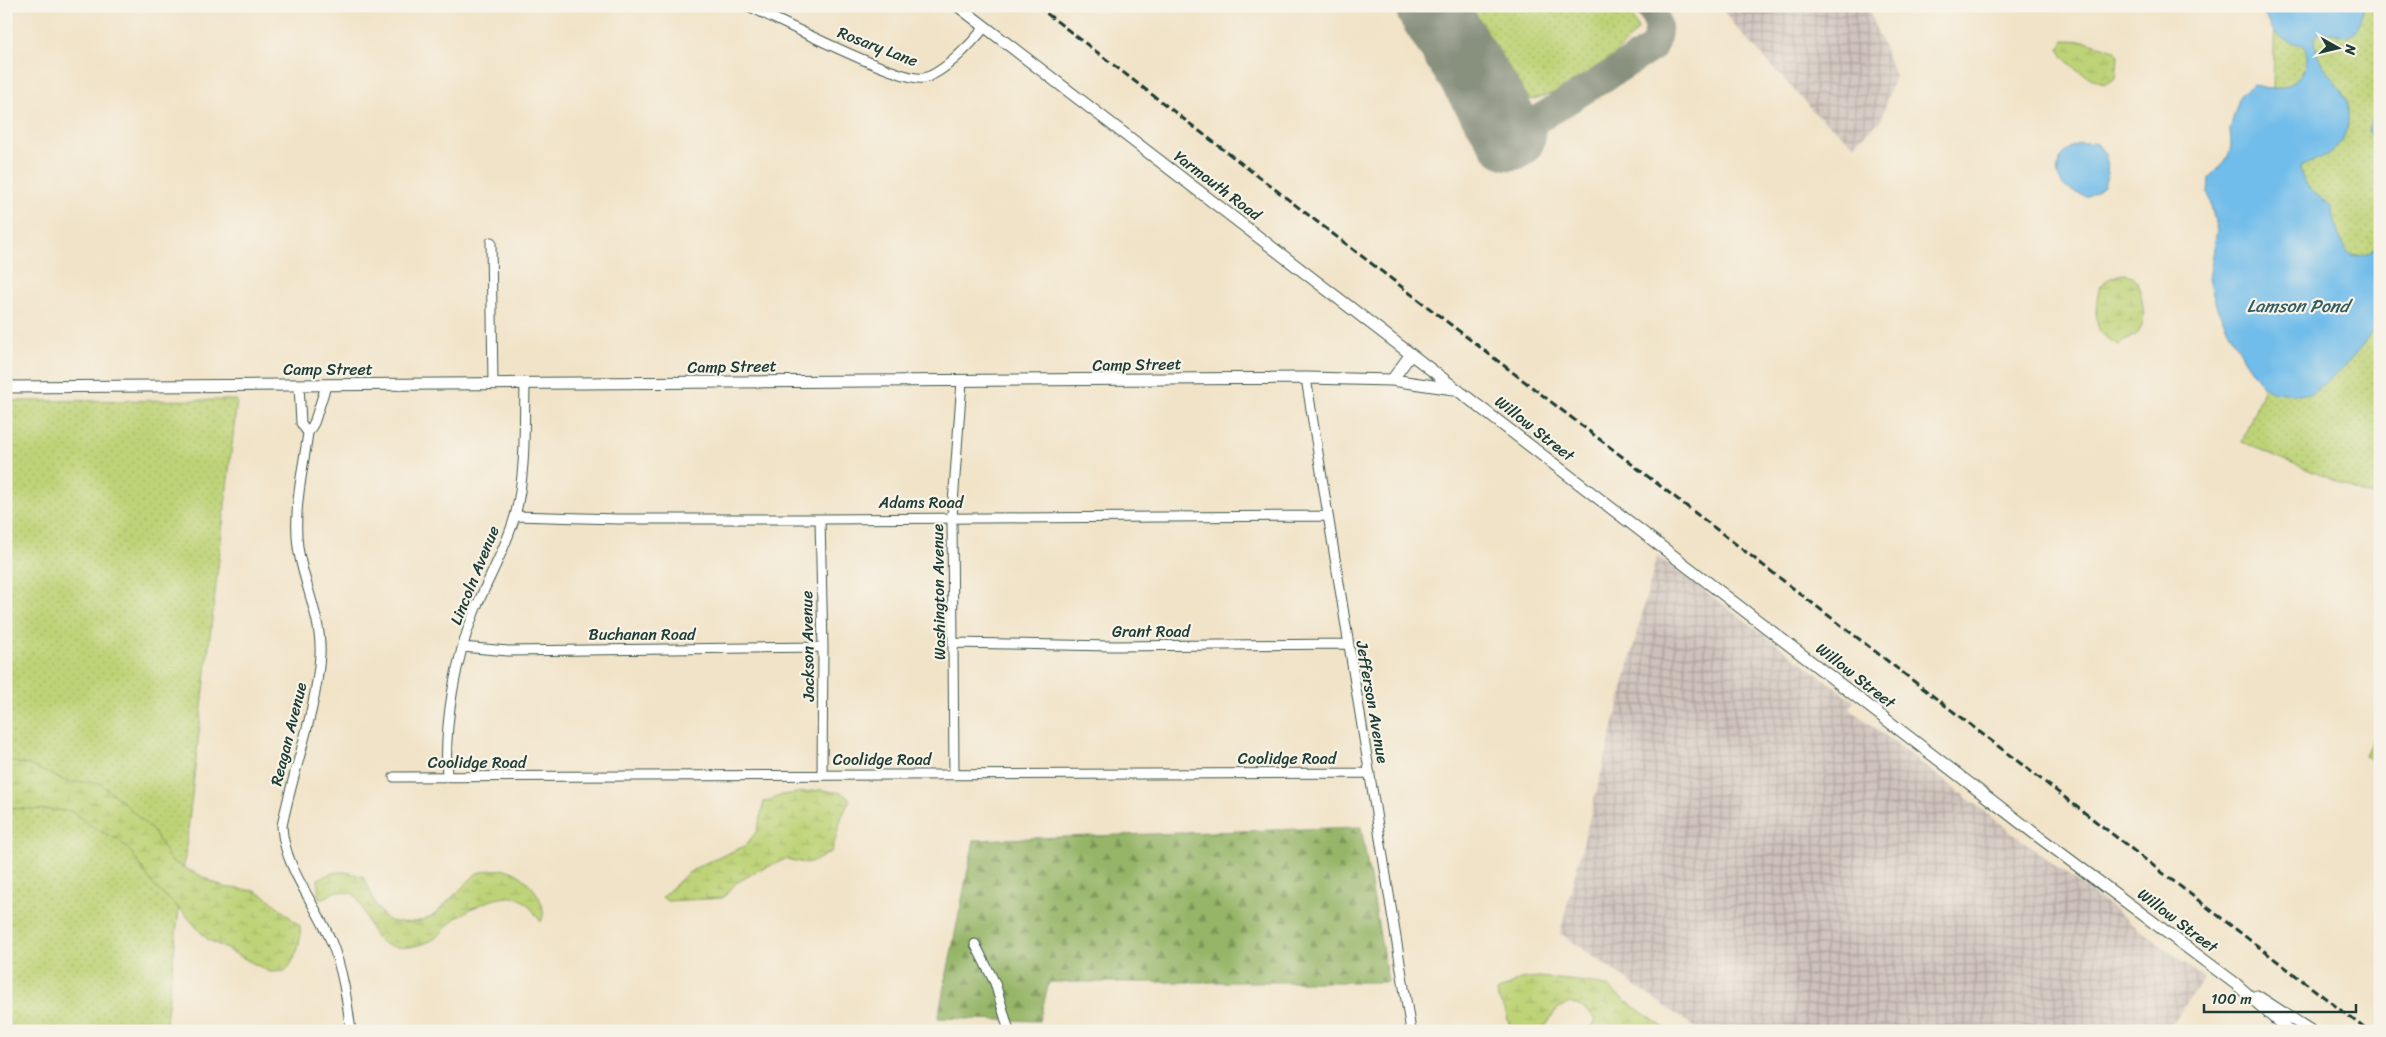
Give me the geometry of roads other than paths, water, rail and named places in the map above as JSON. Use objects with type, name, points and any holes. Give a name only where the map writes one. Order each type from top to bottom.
[{"type":"main road","name":"Yarmouth Road","points":[[958,6],[1458,389]]},
{"type":"main road","points":[[1392,380],[1411,354]]},
{"type":"main road","name":"Camp Street","points":[[6,387],[1306,378],[1392,380],[1458,389]]},
{"type":"main road","name":"Willow Street","points":[[1458,389],[2028,829],[2236,984],[2311,1031]]},
{"type":"main road","name":"Willow Street","points":[[2236,984],[2289,1031]]},
{"type":"street","name":"Rosary Lane","points":[[748,6],[888,70],[916,79],[926,77],[938,70],[968,46],[985,27]]},
{"type":"street","points":[[491,242],[493,384]]},
{"type":"street","name":"Jefferson Avenue","points":[[1306,378],[1411,1031]]},
{"type":"street","name":"Washington Avenue","points":[[954,773],[952,517],[962,381]]},
{"type":"street","name":"Lincoln Avenue","points":[[447,777],[446,759],[455,682],[462,647],[514,516],[521,480],[525,384]]},
{"type":"street","name":"Reagan Avenue","points":[[299,385],[301,423],[308,433]]},
{"type":"street","name":"Reagan Avenue","points":[[326,386],[314,423],[308,433],[297,532],[298,548],[318,630],[320,654],[314,694],[283,819],[282,839],[331,942],[345,991],[351,1031]]},
{"type":"street","name":"Adams Road","points":[[514,516],[617,519],[820,519],[1327,516]]},
{"type":"street","name":"Jackson Avenue","points":[[820,519],[823,647],[822,774]]},
{"type":"street","name":"Grant Road","points":[[954,643],[1112,646],[1348,644]]},
{"type":"street","name":"Buchanan Road","points":[[462,647],[508,650],[823,647]]},
{"type":"street","name":"Coolidge Road","points":[[394,777],[954,773],[1370,773]]},
{"type":"street","points":[[975,944],[995,984],[1009,1031]]},
{"type":"water","name":"Lamson Pond","points":[[2262,6],[2362,6],[2363,9],[2357,31],[2346,36],[2320,31],[2315,37],[2317,56],[2348,101],[2348,125],[2342,141],[2329,154],[2300,167],[2307,185],[2330,205],[2345,250],[2351,254],[2361,256],[2376,248],[2380,242],[2380,317],[2355,355],[2312,395],[2273,392],[2261,384],[2244,359],[2217,309],[2209,279],[2217,230],[2208,193],[2209,177],[2227,159],[2231,147],[2230,129],[2240,95],[2254,85],[2270,89],[2286,86],[2300,76],[2305,69],[2307,61],[2307,53],[2303,45],[2280,37],[2275,33],[2268,22]]},
{"type":"water","points":[[2380,104],[2380,147],[2368,132],[2372,117]]},
{"type":"water","points":[[2080,143],[2096,143],[2104,153],[2108,169],[2104,186],[2087,197],[2065,187],[2060,181],[2058,174],[2058,167],[2063,155]]},
{"type":"railway","points":[[1037,6],[2368,1031]]}]
